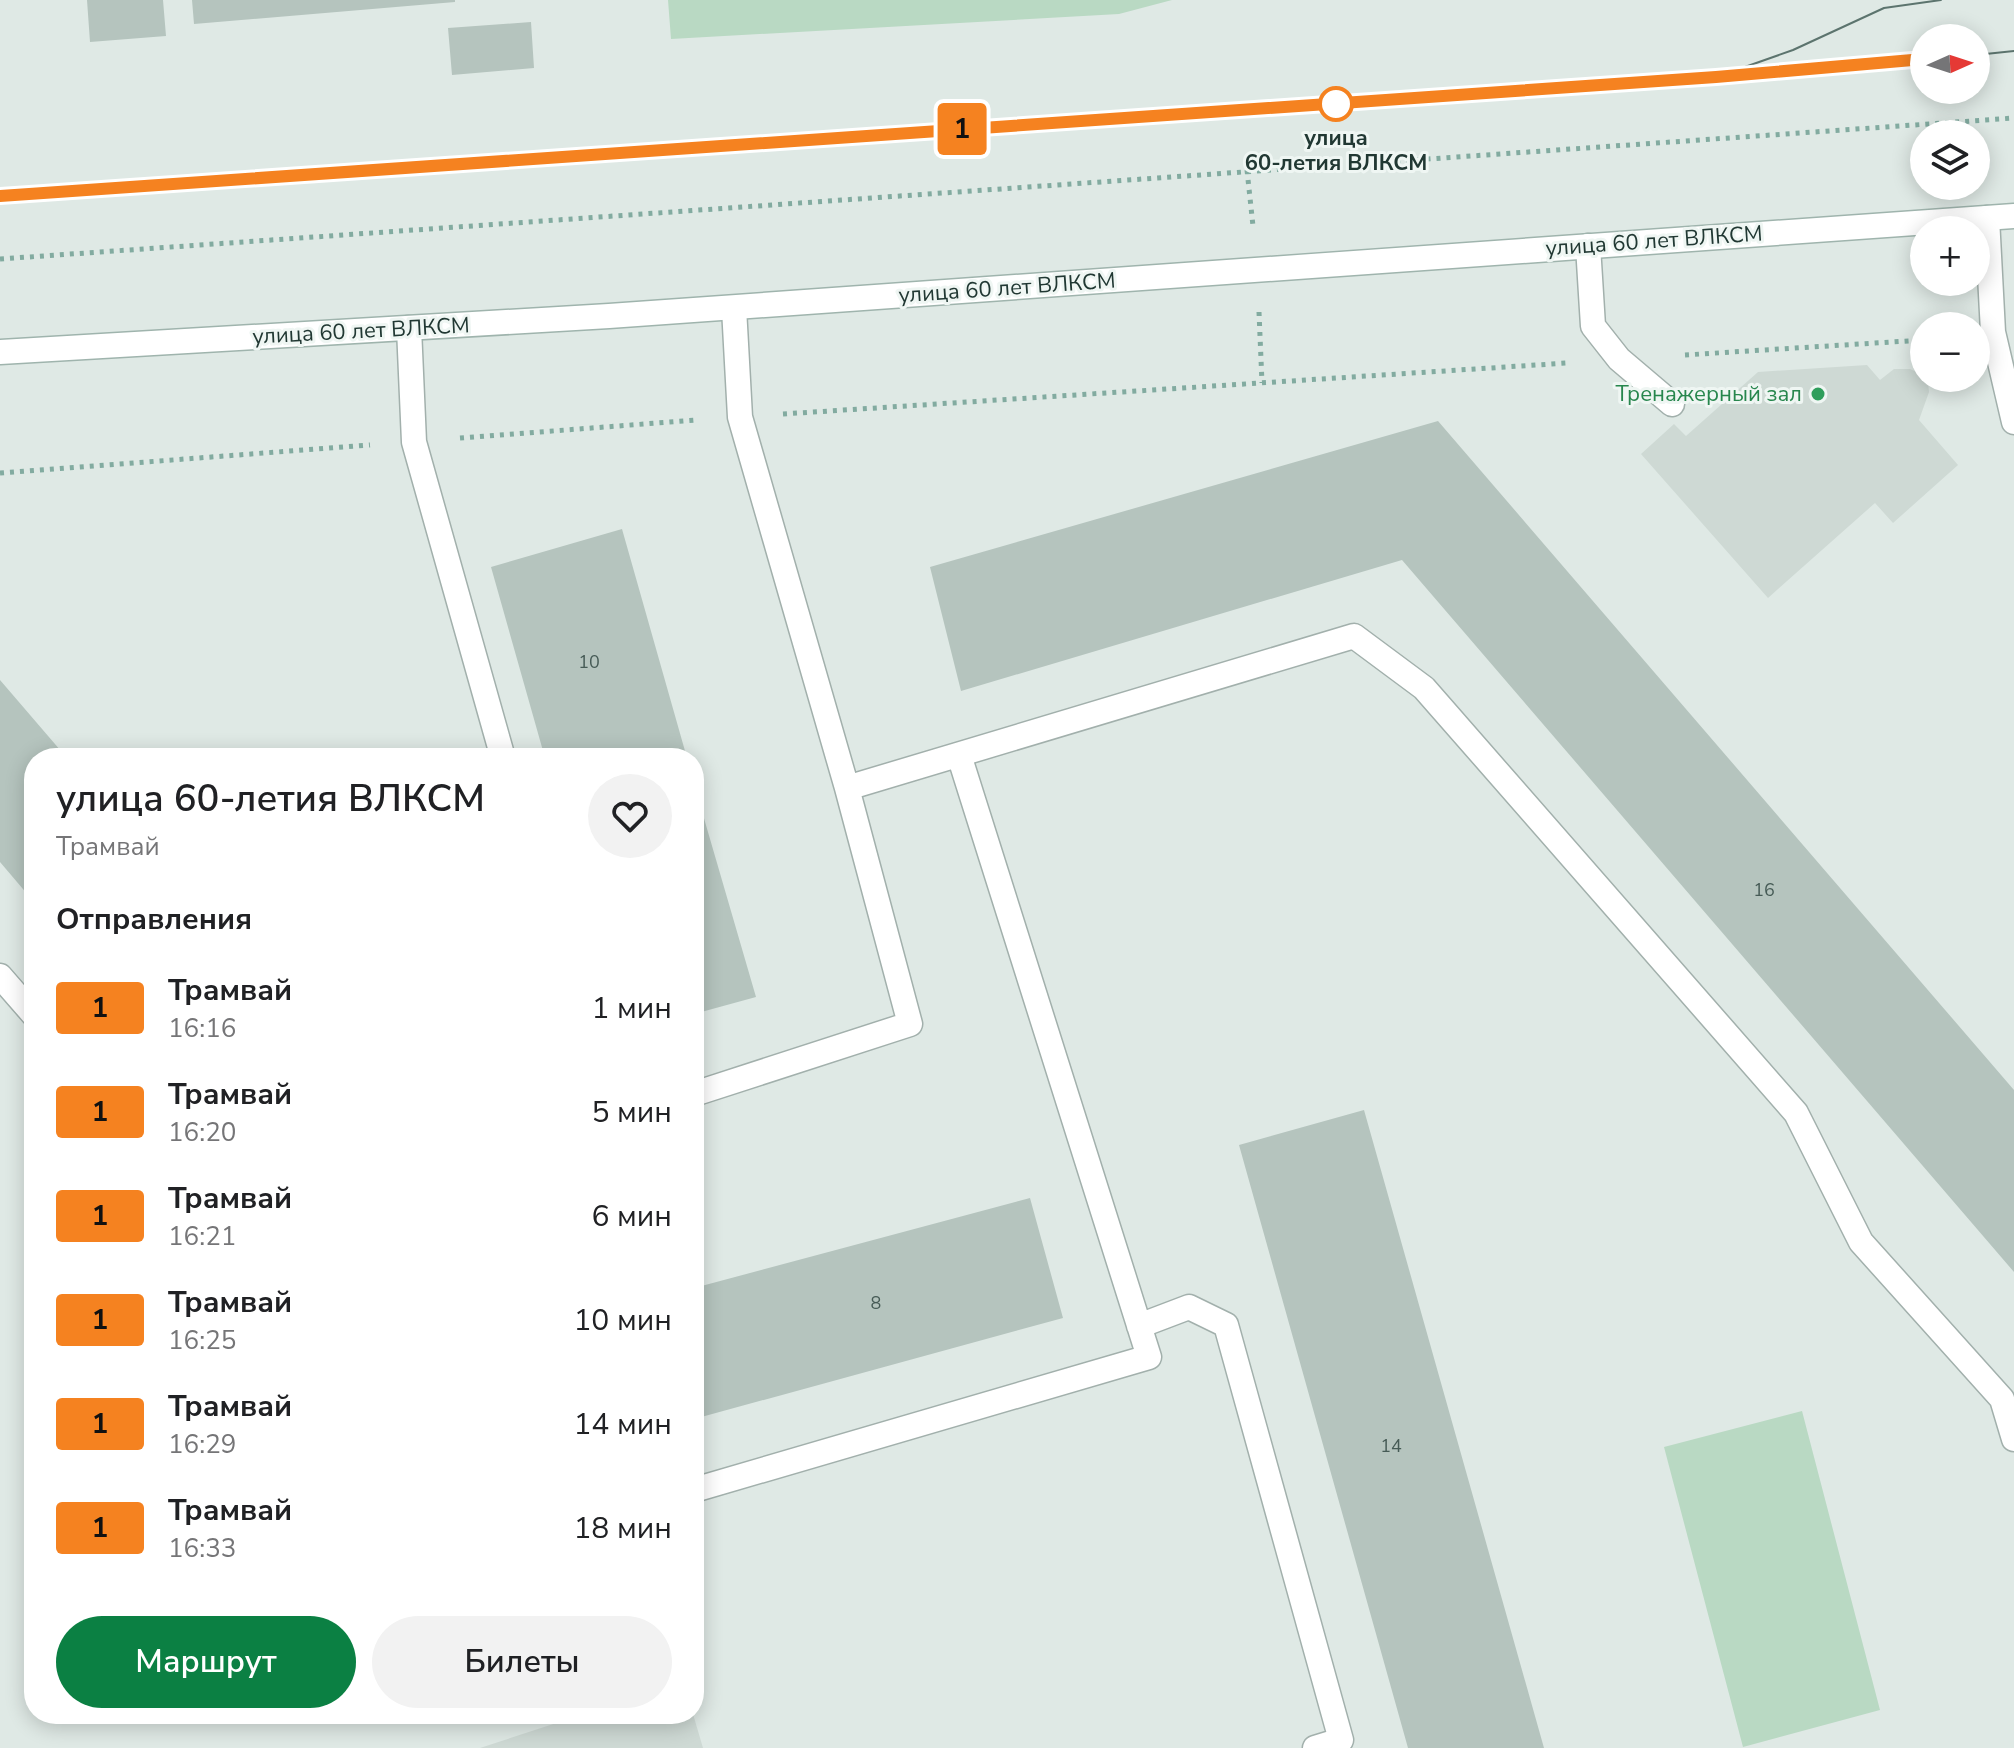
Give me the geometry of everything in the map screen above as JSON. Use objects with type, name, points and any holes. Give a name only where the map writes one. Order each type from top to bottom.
[{"type":"street","name":"улица 60 лет ВЛКСМ","points":[[1990,218],[2014,216]]},
{"type":"street","name":"улица 60 лет ВЛКСМ","points":[[0,352],[734,308],[1910,223]]},
{"type":"street","points":[[1588,246],[1593,326],[1619,359],[1672,404]]},
{"type":"street","points":[[1990,275],[1993,332],[2014,422]]},
{"type":"street","points":[[704,1091],[910,1024],[847,788],[740,417],[734,308]]},
{"type":"street","points":[[409,328],[414,442],[500,748]]},
{"type":"street","points":[[847,788],[1354,636],[1424,688],[1796,1113],[1861,1242],[2002,1399],[2014,1439]]},
{"type":"street","points":[[704,1487],[1149,1357],[959,755]]},
{"type":"street","points":[[0,976],[24,1004]]},
{"type":"street","points":[[1139,1326],[1189,1307],[1226,1325],[1341,1740],[1315,1748]]},
{"type":"path","points":[[0,259],[2014,118]]},
{"type":"path","points":[[0,473],[740,417],[1910,341]]},
{"type":"shaded area","points":[[1867,365],[1880,380],[1894,369],[1910,369],[1910,392],[1929,392],[1919,420],[1958,465],[1893,523],[1875,503],[1768,598],[1641,454],[1674,424],[1686,436],[1758,372]]},
{"type":"shaded area","points":[[553,1724],[696,1724],[703,1748],[480,1748]]},
{"type":"green space","points":[[668,0],[1172,0],[1119,14],[671,39]]},
{"type":"green space","points":[[1802,1411],[1880,1710],[1743,1747],[1664,1447]]},
{"type":"building","points":[[87,0],[163,0],[166,36],[90,42]]},
{"type":"building","points":[[192,0],[455,0],[455,2],[194,24]]},
{"type":"building","points":[[531,22],[534,68],[452,75],[448,28]]},
{"type":"building","points":[[1438,421],[2014,1090],[2014,1272],[1402,560],[961,691],[930,567]]},
{"type":"building","points":[[622,529],[684,748],[542,748],[491,567]]},
{"type":"building","points":[[0,680],[58,748],[24,748],[24,890],[0,862]]},
{"type":"building","points":[[704,818],[756,997],[704,1011]]},
{"type":"building","points":[[1364,1110],[1544,1748],[1408,1748],[1239,1145]]},
{"type":"building","points":[[1030,1198],[1063,1318],[704,1416],[704,1285]]},
{"type":"tram line","points":[[1742,68],[1793,50],[1884,8],[1941,0]]},
{"type":"tram line","points":[[1990,54],[2014,51]]},
{"type":"tram line","points":[[0,196],[1716,77],[1910,60]]},
{"type":"tram line","name":"1","points":[[0,196],[1716,77],[1910,60]]},
{"type":"place","name":"улица 60-летия ВЛКСМ","points":[[1336,104]]},
{"type":"place","name":"Тренажерный зал","points":[[1818,394]]}]
